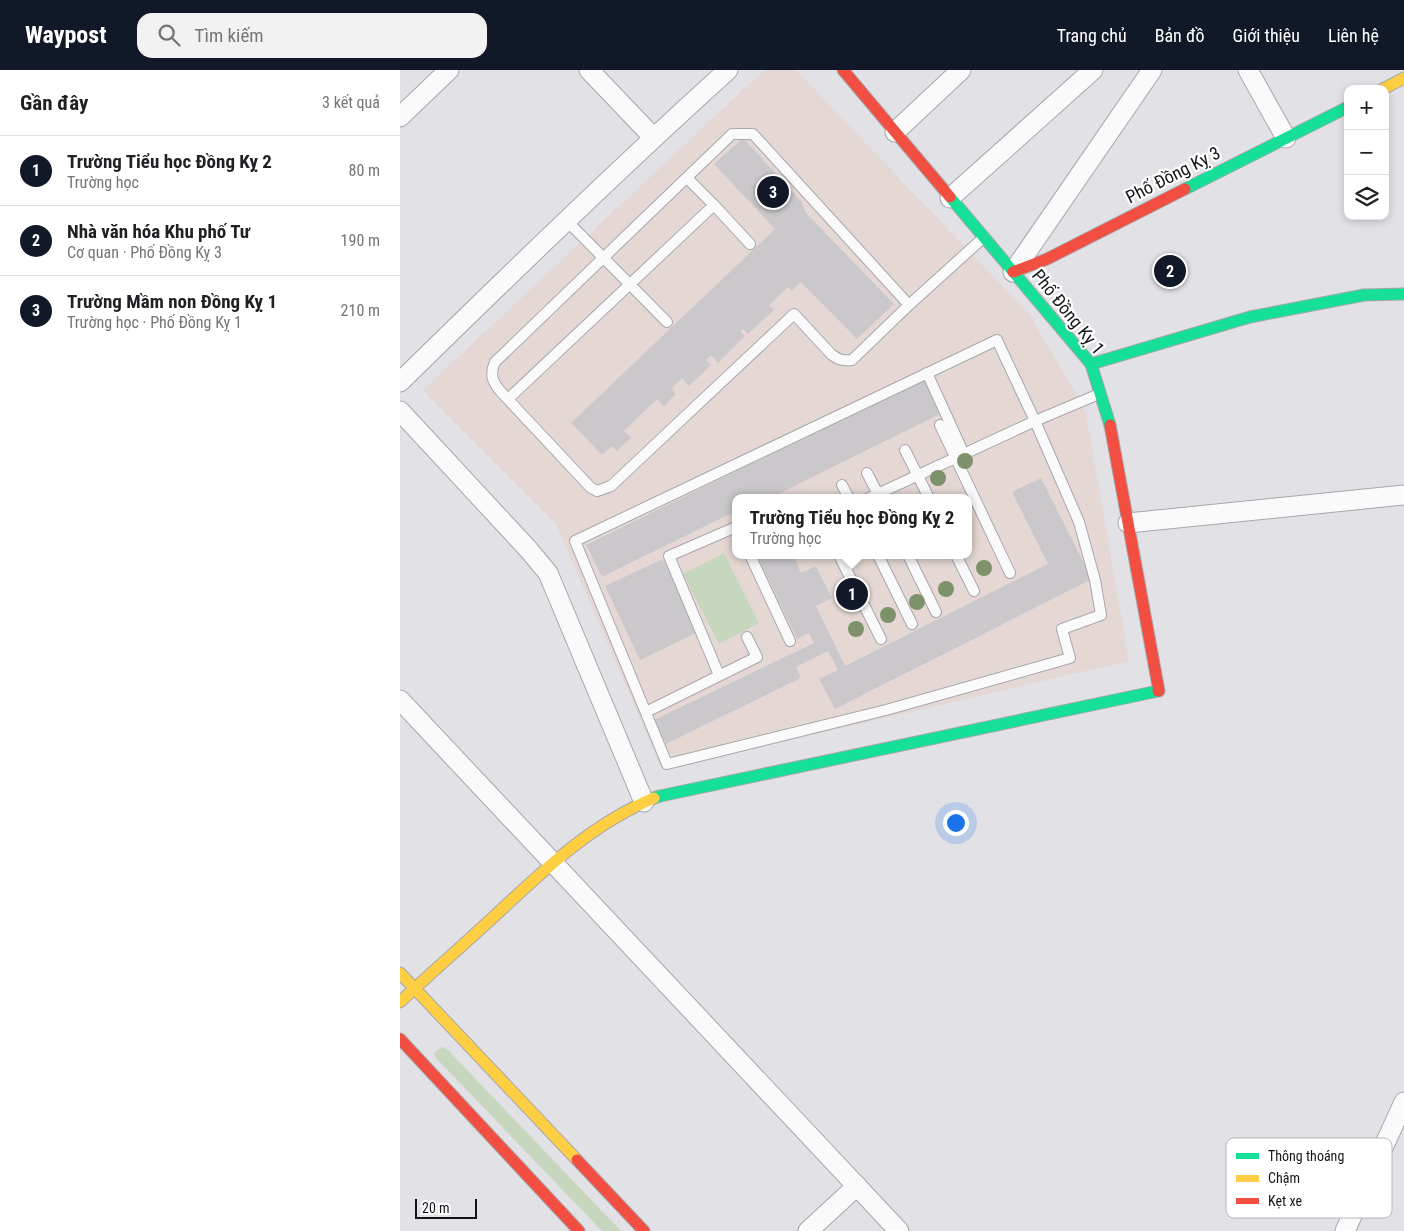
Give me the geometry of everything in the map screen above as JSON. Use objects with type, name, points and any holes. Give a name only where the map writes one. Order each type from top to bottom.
[{"type":"street","points":[[400,117],[449,70]]},
{"type":"street","points":[[589,70],[653,138]]},
{"type":"street","points":[[400,382],[566,220],[728,70]]},
{"type":"street","name":"Phố Đồng Kỵ 1","points":[[644,802],[660,796],[1159,692],[1110,426],[1091,364],[844,70]]},
{"type":"street","points":[[895,132],[961,70]]},
{"type":"street","points":[[950,198],[1093,70]]},
{"type":"street","points":[[1013,272],[1152,70]]},
{"type":"street","points":[[1248,70],[1286,138]]},
{"type":"street","points":[[1389,86],[1404,78]]},
{"type":"street","name":"Phố Đồng Kỵ 3","points":[[1013,272],[1047,259],[1344,109]]},
{"type":"street","points":[[1091,364],[1250,317],[1364,295],[1404,294]]},
{"type":"street","points":[[400,411],[548,573],[644,802],[619,814],[587,834],[553,862],[400,1002]]},
{"type":"street","points":[[1128,523],[1404,495]]},
{"type":"street","points":[[400,700],[899,1231]]},
{"type":"street","points":[[400,973],[644,1231]]},
{"type":"street","points":[[400,1039],[579,1231]]},
{"type":"street","points":[[1388,1138],[1404,1102]]},
{"type":"street","points":[[808,1231],[857,1186]]},
{"type":"street","points":[[1345,1231],[1351,1218]]},
{"type":"lane","points":[[909,305],[753,134],[732,134],[495,362],[492,376],[495,384],[508,399],[591,488],[597,491],[611,486],[794,314],[837,359],[844,361],[852,360],[909,305],[984,238]]},
{"type":"lane","points":[[687,178],[750,244]]},
{"type":"lane","points":[[508,399],[714,206]]},
{"type":"lane","points":[[566,220],[667,322]]},
{"type":"lane","points":[[997,340],[1035,421],[1078,522],[1095,580],[1101,615],[1062,628],[1070,658],[886,710],[667,764],[574,541],[997,340]]},
{"type":"lane","points":[[927,373],[1010,573]]},
{"type":"lane","points":[[879,494],[1035,421],[1100,394]]},
{"type":"lane","points":[[940,426],[960,456]]},
{"type":"lane","points":[[905,450],[927,494]]},
{"type":"lane","points":[[867,473],[874,494]]},
{"type":"lane","points":[[842,485],[847,494]]},
{"type":"lane","points":[[719,675],[669,556],[732,529]]},
{"type":"lane","points":[[752,559],[790,641]]},
{"type":"lane","points":[[841,559],[881,639]]},
{"type":"lane","points":[[880,559],[912,624]]},
{"type":"lane","points":[[910,559],[936,612]]},
{"type":"lane","points":[[958,559],[974,591]]},
{"type":"lane","points":[[646,712],[757,657],[747,637]]},
{"type":"shaded area","points":[[764,70],[796,70],[1029,314],[1077,395],[1086,414],[1129,661],[662,770],[557,526],[423,390]]},
{"type":"green space","points":[[724,553],[759,623],[719,644],[683,574]]},
{"type":"green space","points":[[442,1047],[447,1049],[621,1231],[602,1231],[437,1059],[434,1054]]},
{"type":"building","points":[[743,138],[801,201],[806,213],[894,304],[857,339],[801,282],[792,291],[788,287],[769,305],[774,310],[748,334],[743,329],[740,331],[745,336],[718,363],[711,355],[706,360],[711,365],[689,386],[682,378],[671,389],[676,394],[664,406],[657,399],[624,431],[631,438],[617,451],[612,446],[602,455],[571,423],[775,229],[714,164]]},
{"type":"building","points":[[923,379],[940,414],[778,494],[732,494],[732,513],[602,577],[586,545]]},
{"type":"building","points":[[1041,478],[1092,579],[835,709],[819,679],[838,670],[828,651],[796,667],[801,678],[666,744],[654,720],[814,643],[809,633],[797,639],[759,559],[795,559],[801,573],[816,566],[832,598],[816,606],[845,666],[1048,564],[1012,492]]},
{"type":"building","points":[[663,559],[698,632],[640,660],[605,586]]},
{"type":"traffic: fast","points":[[1185,189],[1344,109]]},
{"type":"traffic: fast","points":[[950,197],[1091,364],[1110,425]]},
{"type":"traffic: fast","points":[[1091,364],[1250,317],[1364,295],[1404,294]]},
{"type":"traffic: fast","points":[[654,798],[1158,691]]},
{"type":"traffic: slow","points":[[1389,86],[1404,78]]},
{"type":"traffic: slow","points":[[400,1002],[554,862],[611,820],[654,798]]},
{"type":"traffic: slow","points":[[400,973],[577,1160]]},
{"type":"traffic: jam","points":[[843,70],[950,197]]},
{"type":"traffic: jam","points":[[1013,272],[1047,259],[1185,189]]},
{"type":"traffic: jam","points":[[1110,425],[1158,691]]},
{"type":"traffic: jam","points":[[400,1039],[579,1231]]},
{"type":"traffic: jam","points":[[577,1160],[644,1231]]},
{"type":"place","name":"Trường Mầm non Đồng Kỵ 1","points":[[773,192]]},
{"type":"place","name":"Nhà văn hóa Khu phố Tư","points":[[1170,271]]},
{"type":"place","name":"Trường Tiểu học Đồng Kỵ 2","points":[[852,594]]}]
